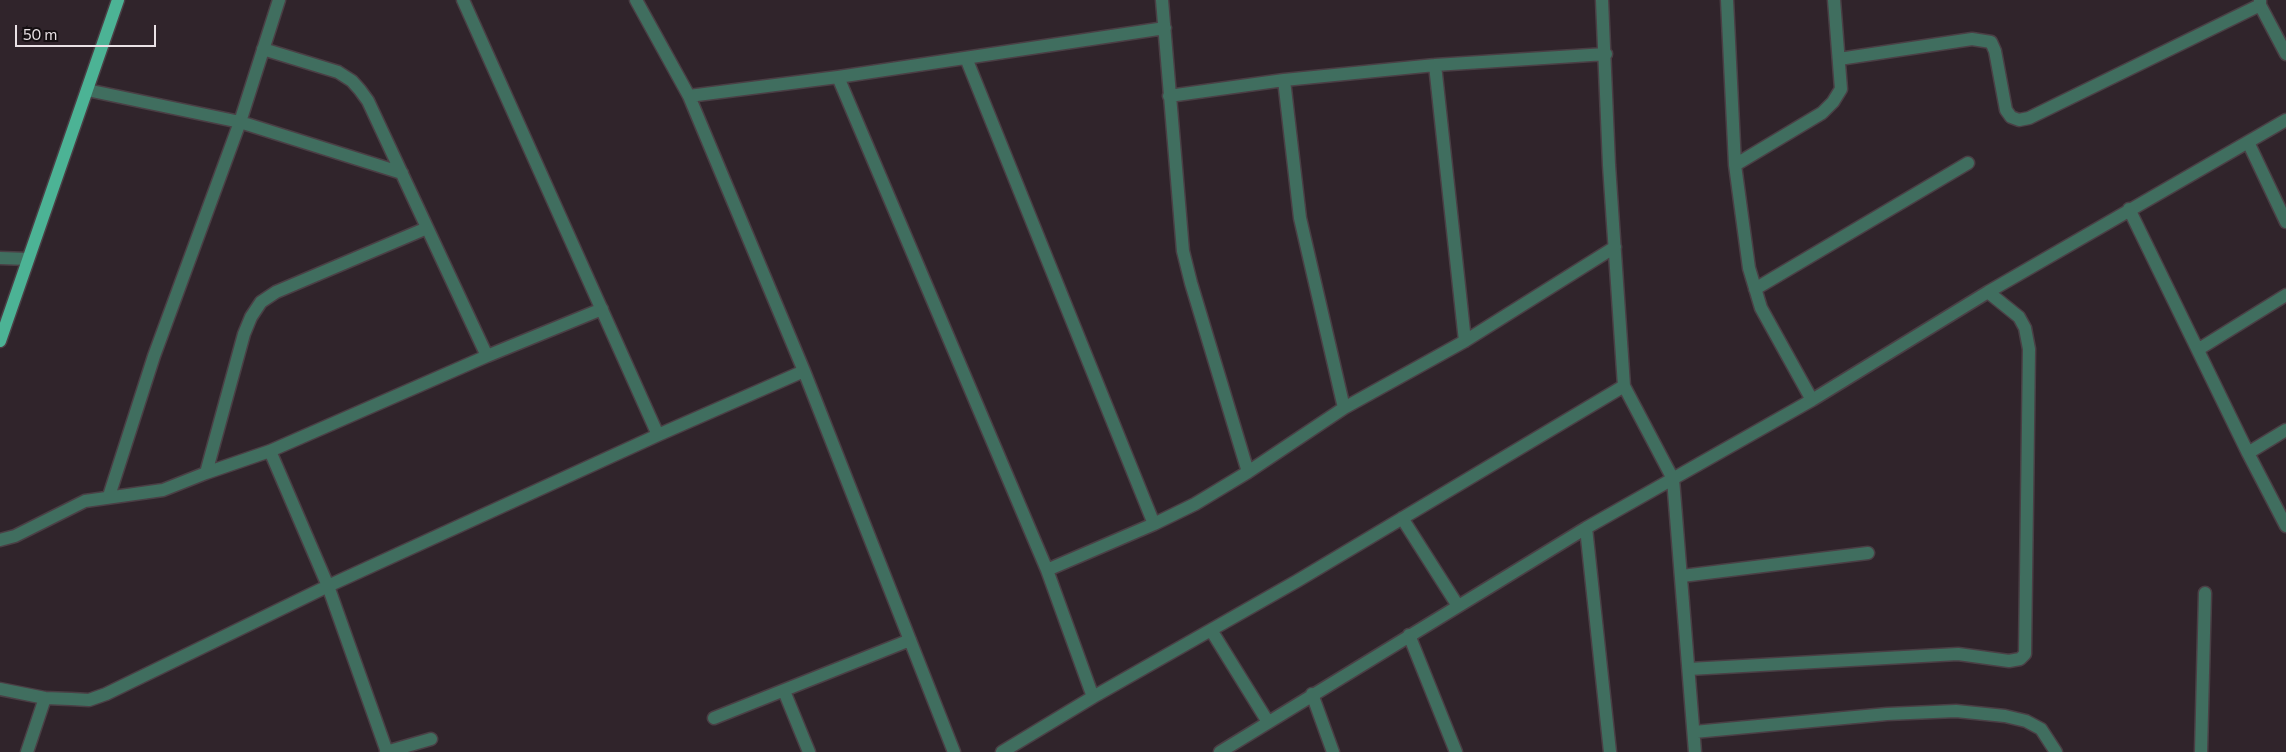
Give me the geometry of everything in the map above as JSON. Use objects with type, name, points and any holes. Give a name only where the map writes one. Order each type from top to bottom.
[{"type":"main road","points":[[1,334],[118,0]]},
{"type":"street","points":[[110,496],[154,356],[240,122],[279,0]]},
{"type":"street","points":[[463,0],[658,435]]},
{"type":"street","points":[[636,0],[689,96],[804,372],[954,752]]},
{"type":"street","points":[[1162,0],[1183,251],[1190,283],[1248,472]]},
{"type":"street","points":[[1602,0],[1606,54],[1609,164],[1624,386],[1672,479],[1682,576],[1695,752]]},
{"type":"street","points":[[1728,0],[1735,165],[1749,268],[1761,308],[1812,400]]},
{"type":"street","points":[[1735,165],[1822,113],[1834,102],[1841,89],[1834,0]]},
{"type":"street","points":[[1839,59],[1972,39],[1991,42],[1995,51],[2006,110],[2011,117],[2019,120],[2029,118],[2260,3],[2286,54]]},
{"type":"street","points":[[689,96],[838,77],[1165,28]]},
{"type":"street","points":[[263,49],[338,72],[352,81],[368,101],[487,356]]},
{"type":"street","points":[[1169,96],[1284,80],[1435,65],[1606,54]]},
{"type":"street","points":[[966,58],[1154,524]]},
{"type":"street","points":[[1435,65],[1465,340]]},
{"type":"street","points":[[838,77],[1047,570],[1093,697]]},
{"type":"street","points":[[1284,80],[1300,218],[1344,408]]},
{"type":"street","points":[[87,90],[240,122],[402,173]]},
{"type":"street","points":[[1220,752],[1586,528],[1812,400],[1988,292],[2286,120]]},
{"type":"street","points":[[2248,142],[2286,222]]},
{"type":"street","points":[[1755,289],[1968,163]]},
{"type":"street","points":[[2129,210],[2199,349],[2248,453],[2286,526]]},
{"type":"street","points":[[206,472],[244,334],[260,302],[276,292],[427,228]]},
{"type":"street","points":[[1047,570],[1154,524],[1195,504],[1248,472],[1344,408],[1465,340],[1615,247]]},
{"type":"street","points":[[0,258],[28,259]]},
{"type":"street","points":[[1689,668],[1958,654],[2009,661],[2020,659],[2025,654],[2029,349],[2025,328],[2019,317],[1988,292]]},
{"type":"street","points":[[2199,349],[2286,295]]},
{"type":"street","points":[[0,540],[15,536],[85,501],[110,496],[147,494],[163,490],[206,472],[270,451],[487,356],[602,309]]},
{"type":"street","points":[[0,689],[45,698],[89,700],[106,694],[328,586],[658,435],[804,372]]},
{"type":"street","points":[[1002,752],[1624,386]]},
{"type":"street","points":[[2248,453],[2286,430]]},
{"type":"street","points":[[270,451],[328,586],[387,752],[431,739]]},
{"type":"street","points":[[1402,518],[1458,606]]},
{"type":"street","points":[[1586,528],[1610,752]]},
{"type":"street","points":[[1682,576],[1868,553]]},
{"type":"street","points":[[2200,752],[2205,593]]},
{"type":"street","points":[[1211,630],[1268,722]]},
{"type":"street","points":[[1410,635],[1456,752]]},
{"type":"street","points":[[714,718],[910,640]]},
{"type":"street","points":[[784,691],[809,752]]},
{"type":"street","points":[[1312,694],[1333,752]]},
{"type":"street","points":[[27,752],[45,698]]},
{"type":"street","points":[[1694,732],[1888,714],[1956,711],[2005,716],[2026,721],[2041,729],[2056,752]]}]
